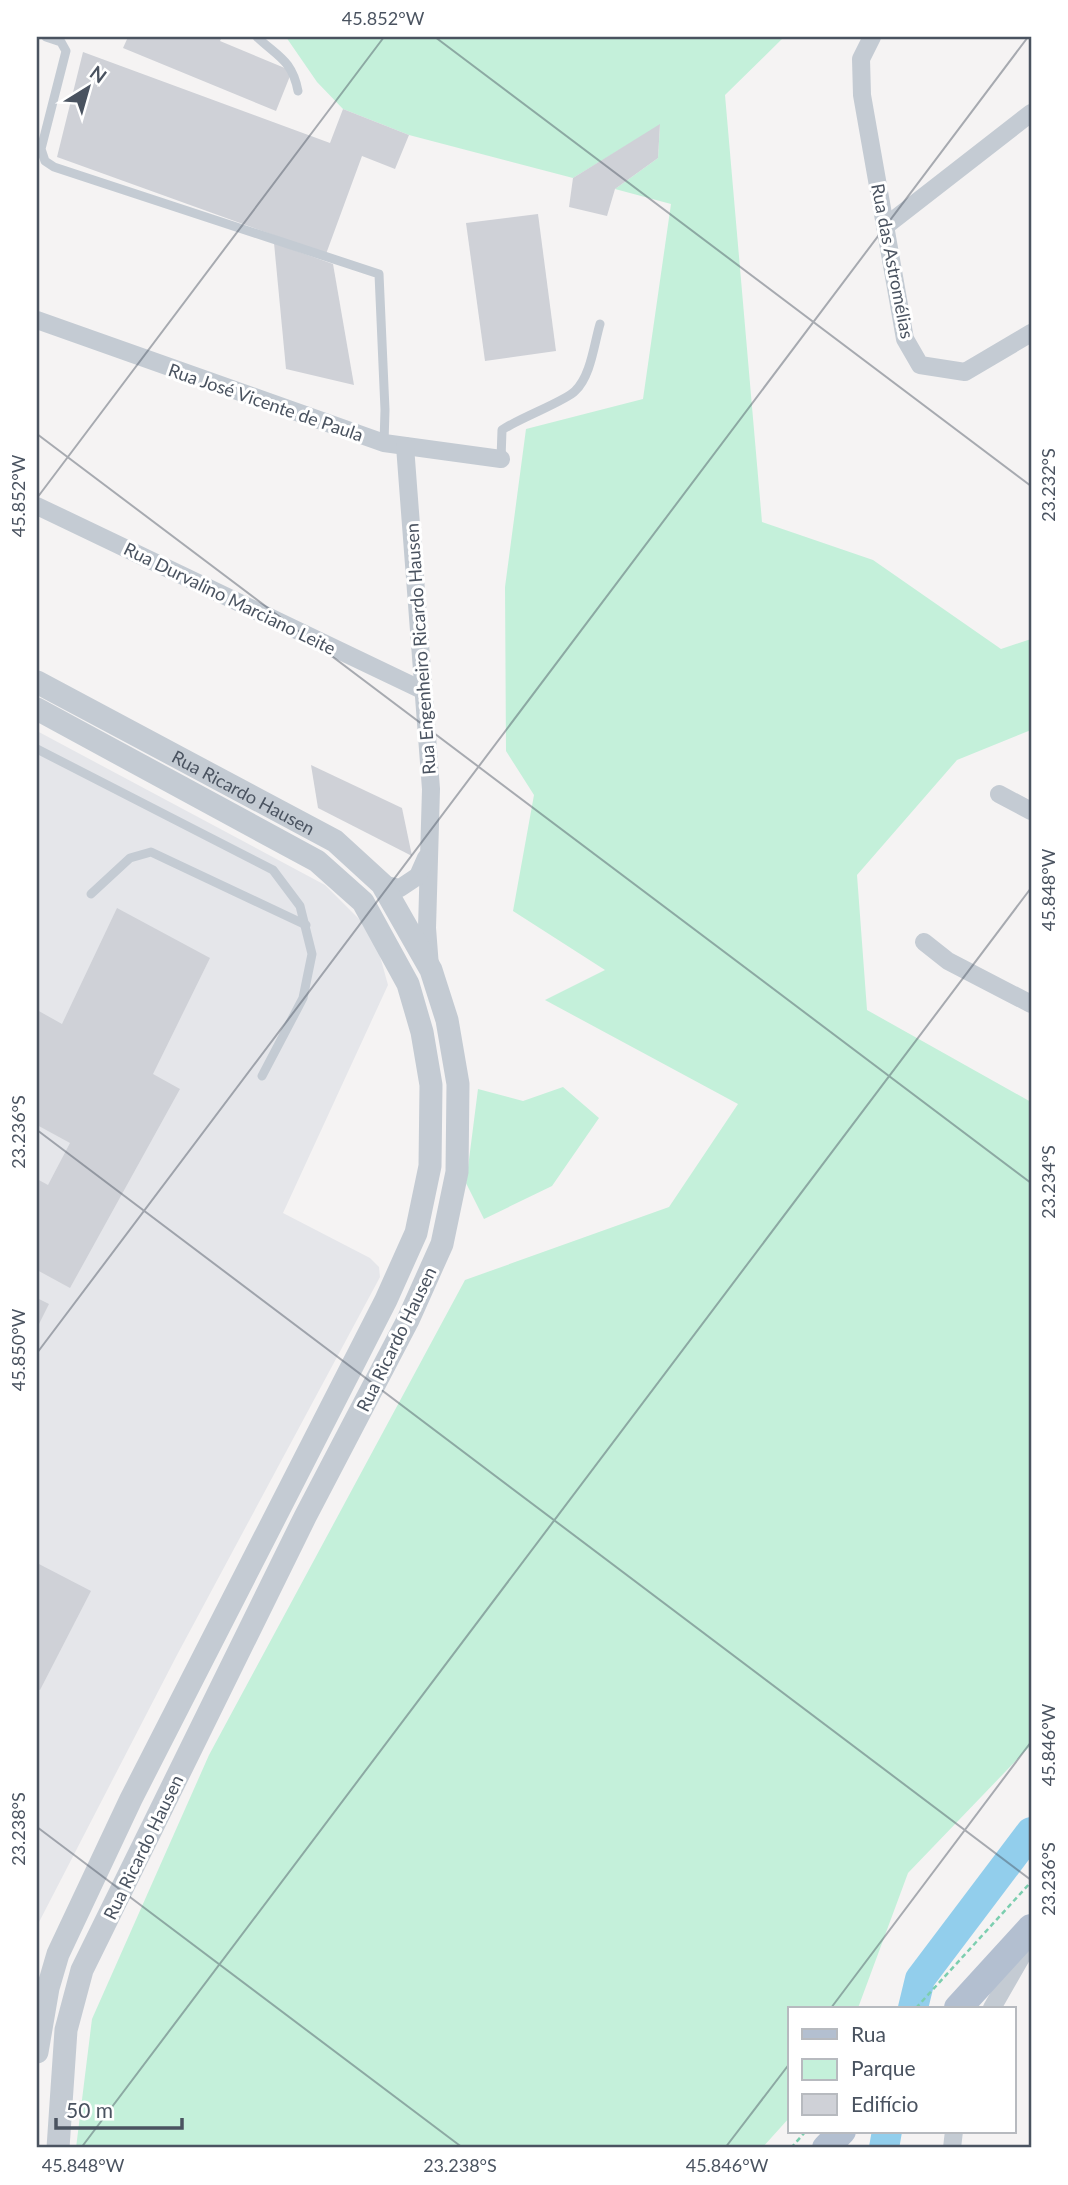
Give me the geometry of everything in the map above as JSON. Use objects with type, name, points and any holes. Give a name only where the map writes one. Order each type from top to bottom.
[{"type":"main road","points":[[959,2007],[1031,1928]]},
{"type":"main road","points":[[826,2148],[841,2132]]},
{"type":"street","name":"Rua das Astromélias","points":[[872,37],[861,60],[862,95],[905,339],[920,365],[965,372],[1031,333]]},
{"type":"street","points":[[887,225],[1030,115]]},
{"type":"street","name":"Rua José Vicente de Paula","points":[[37,320],[384,443],[500,459]]},
{"type":"street","name":"Rua Engenheiro Ricardo Hausen","points":[[405,446],[431,789],[428,928],[431,970]]},
{"type":"street","name":"Rua Durvalino Marciano Leite","points":[[37,506],[424,691]]},
{"type":"street","name":"Rua Ricardo Hausen","points":[[37,682],[335,841],[382,884],[431,970],[447,1020],[458,1084],[457,1172],[442,1244],[408,1321],[305,1517],[82,1970],[66,2030],[59,2086],[58,2148]]},
{"type":"street","name":"Rua Ricardo Hausen","points":[[37,709],[317,862],[363,902],[408,984],[422,1032],[431,1085],[430,1166],[416,1233],[386,1300],[131,1799],[58,1954],[48,1988],[37,2052]]},
{"type":"street","points":[[999,794],[1031,811]]},
{"type":"street","points":[[382,884],[400,888],[418,876],[429,852]]},
{"type":"street","points":[[924,942],[948,961],[1031,1004]]},
{"type":"street","points":[[993,2007],[1031,1940]]},
{"type":"lane","points":[[46,37],[61,42],[66,51],[41,149],[45,161],[54,167],[379,274],[385,397],[384,443]]},
{"type":"lane","points":[[257,37],[286,61],[294,72],[298,91]]},
{"type":"lane","points":[[500,459],[502,429],[523,416],[575,392],[586,372],[600,324]]},
{"type":"lane","points":[[37,749],[272,870],[300,906],[312,954],[303,998],[262,1076]]},
{"type":"lane","points":[[91,894],[130,858],[151,852],[306,925]]},
{"type":"path","points":[[917,2007],[1031,1882]]},
{"type":"path","points":[[791,2148],[805,2132]]},
{"type":"shaded area","points":[[37,731],[325,885],[361,921],[378,949],[388,985],[283,1213],[370,1258],[379,1267],[380,1277],[177,1655],[37,1926]]},
{"type":"green space","points":[[286,37],[784,37],[725,95],[762,522],[873,560],[1001,649],[1031,639],[1031,730],[957,760],[857,875],[867,1010],[1031,1102],[1031,1745],[908,1873],[858,2007],[788,2007],[788,2119],[762,2148],[76,2148],[92,2019],[209,1755],[465,1280],[669,1207],[738,1104],[545,1000],[605,970],[513,911],[534,795],[506,751],[505,587],[526,429],[643,399],[671,204],[615,189],[658,158],[660,125],[573,178],[409,135],[343,109],[317,82]]},
{"type":"green space","points":[[563,1087],[599,1118],[552,1186],[484,1219],[466,1183],[478,1089],[523,1101]]},
{"type":"building","points":[[128,37],[222,37],[220,41],[292,71],[276,111],[123,48]]},
{"type":"building","points":[[83,52],[330,143],[343,109],[409,135],[395,169],[362,156],[326,254],[57,157]]},
{"type":"building","points":[[660,124],[658,158],[615,189],[607,216],[569,207],[573,178]]},
{"type":"building","points":[[538,214],[556,351],[485,361],[466,223]]},
{"type":"building","points":[[274,243],[333,264],[354,385],[286,369]]},
{"type":"building","points":[[311,765],[402,808],[412,856],[318,808]]},
{"type":"building","points":[[117,908],[210,958],[153,1074],[180,1089],[70,1288],[37,1270],[37,1179],[48,1185],[70,1143],[37,1125],[37,1010],[62,1024]]},
{"type":"building","points":[[37,1298],[49,1304],[37,1328]]},
{"type":"building","points":[[37,1563],[91,1591],[40,1690],[37,1689]]},
{"type":"waterway","points":[[913,2007],[920,1979],[1031,1832]]},
{"type":"waterway","points":[[884,2148],[887,2132]]}]
